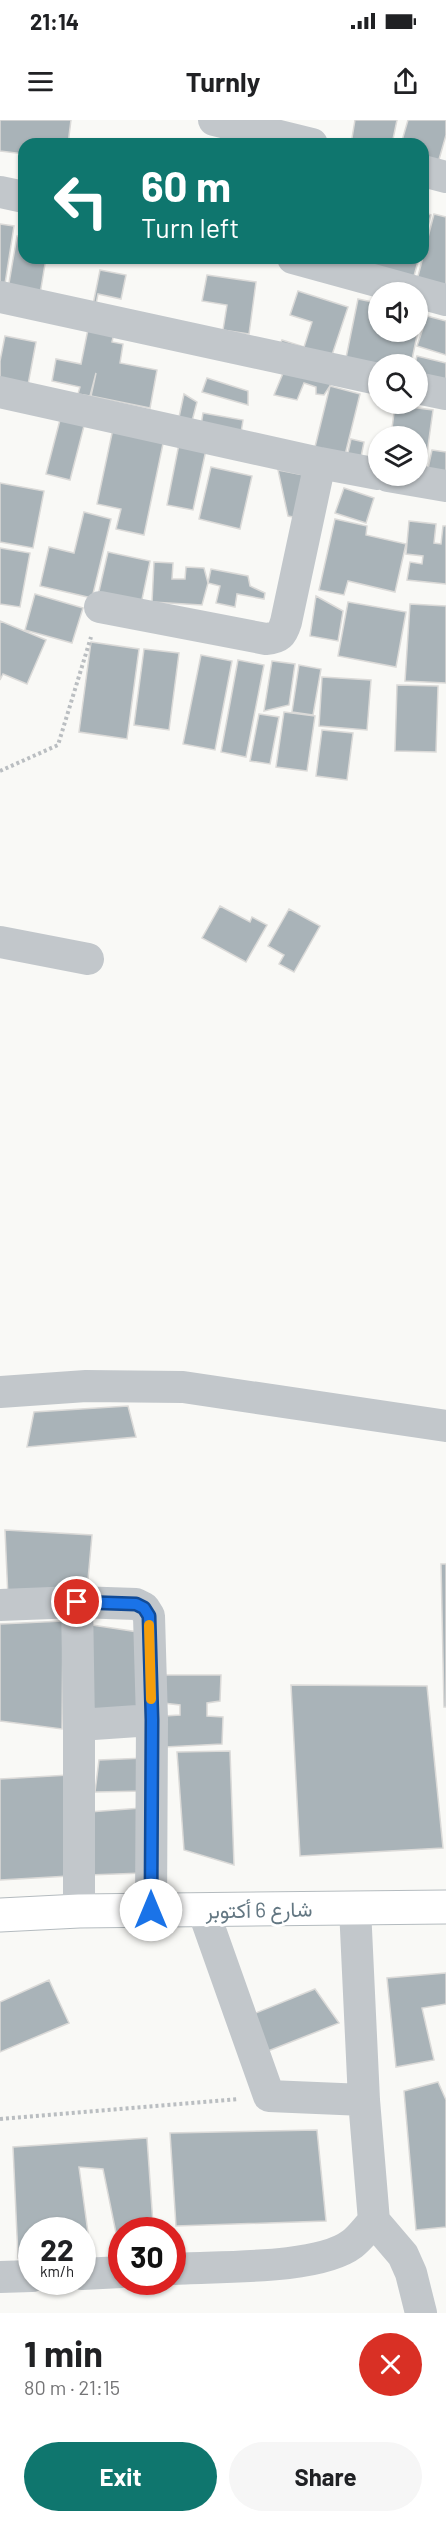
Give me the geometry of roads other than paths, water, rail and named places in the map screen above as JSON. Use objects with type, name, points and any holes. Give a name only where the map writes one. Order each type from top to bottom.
[{"type":"street","points":[[214,120],[288,138]]},
{"type":"street","points":[[0,192],[18,196]]},
{"type":"street","points":[[315,264],[446,300]]},
{"type":"street","points":[[0,297],[368,377]]},
{"type":"street","points":[[428,390],[446,394]]},
{"type":"street","points":[[0,392],[320,464],[368,472]]},
{"type":"street","points":[[100,607],[266,639],[277,638],[283,633],[286,622],[320,464]]},
{"type":"street","points":[[428,483],[446,486]]},
{"type":"street","points":[[0,942],[88,959]]},
{"type":"street","points":[[0,1392],[86,1386],[183,1387],[446,1426]]},
{"type":"street","points":[[0,1605],[77,1602],[136,1604],[144,1608],[149,1616],[152,1720],[151,1910]]},
{"type":"street","points":[[77,1602],[79,1911]]},
{"type":"street","points":[[79,1725],[152,1720]]},
{"type":"street","name":"شارع 6 أكتوبر","points":[[0,1915],[79,1911],[446,1906]]},
{"type":"street","points":[[355,1908],[364,2100],[374,2221],[403,2255],[411,2273],[421,2313]]},
{"type":"street","points":[[203,1910],[269,2096],[364,2100]]},
{"type":"street","points":[[186,2268],[303,2262],[330,2256],[351,2244],[374,2221]]},
{"type":"street","points":[[0,2277],[18,2276]]}]
